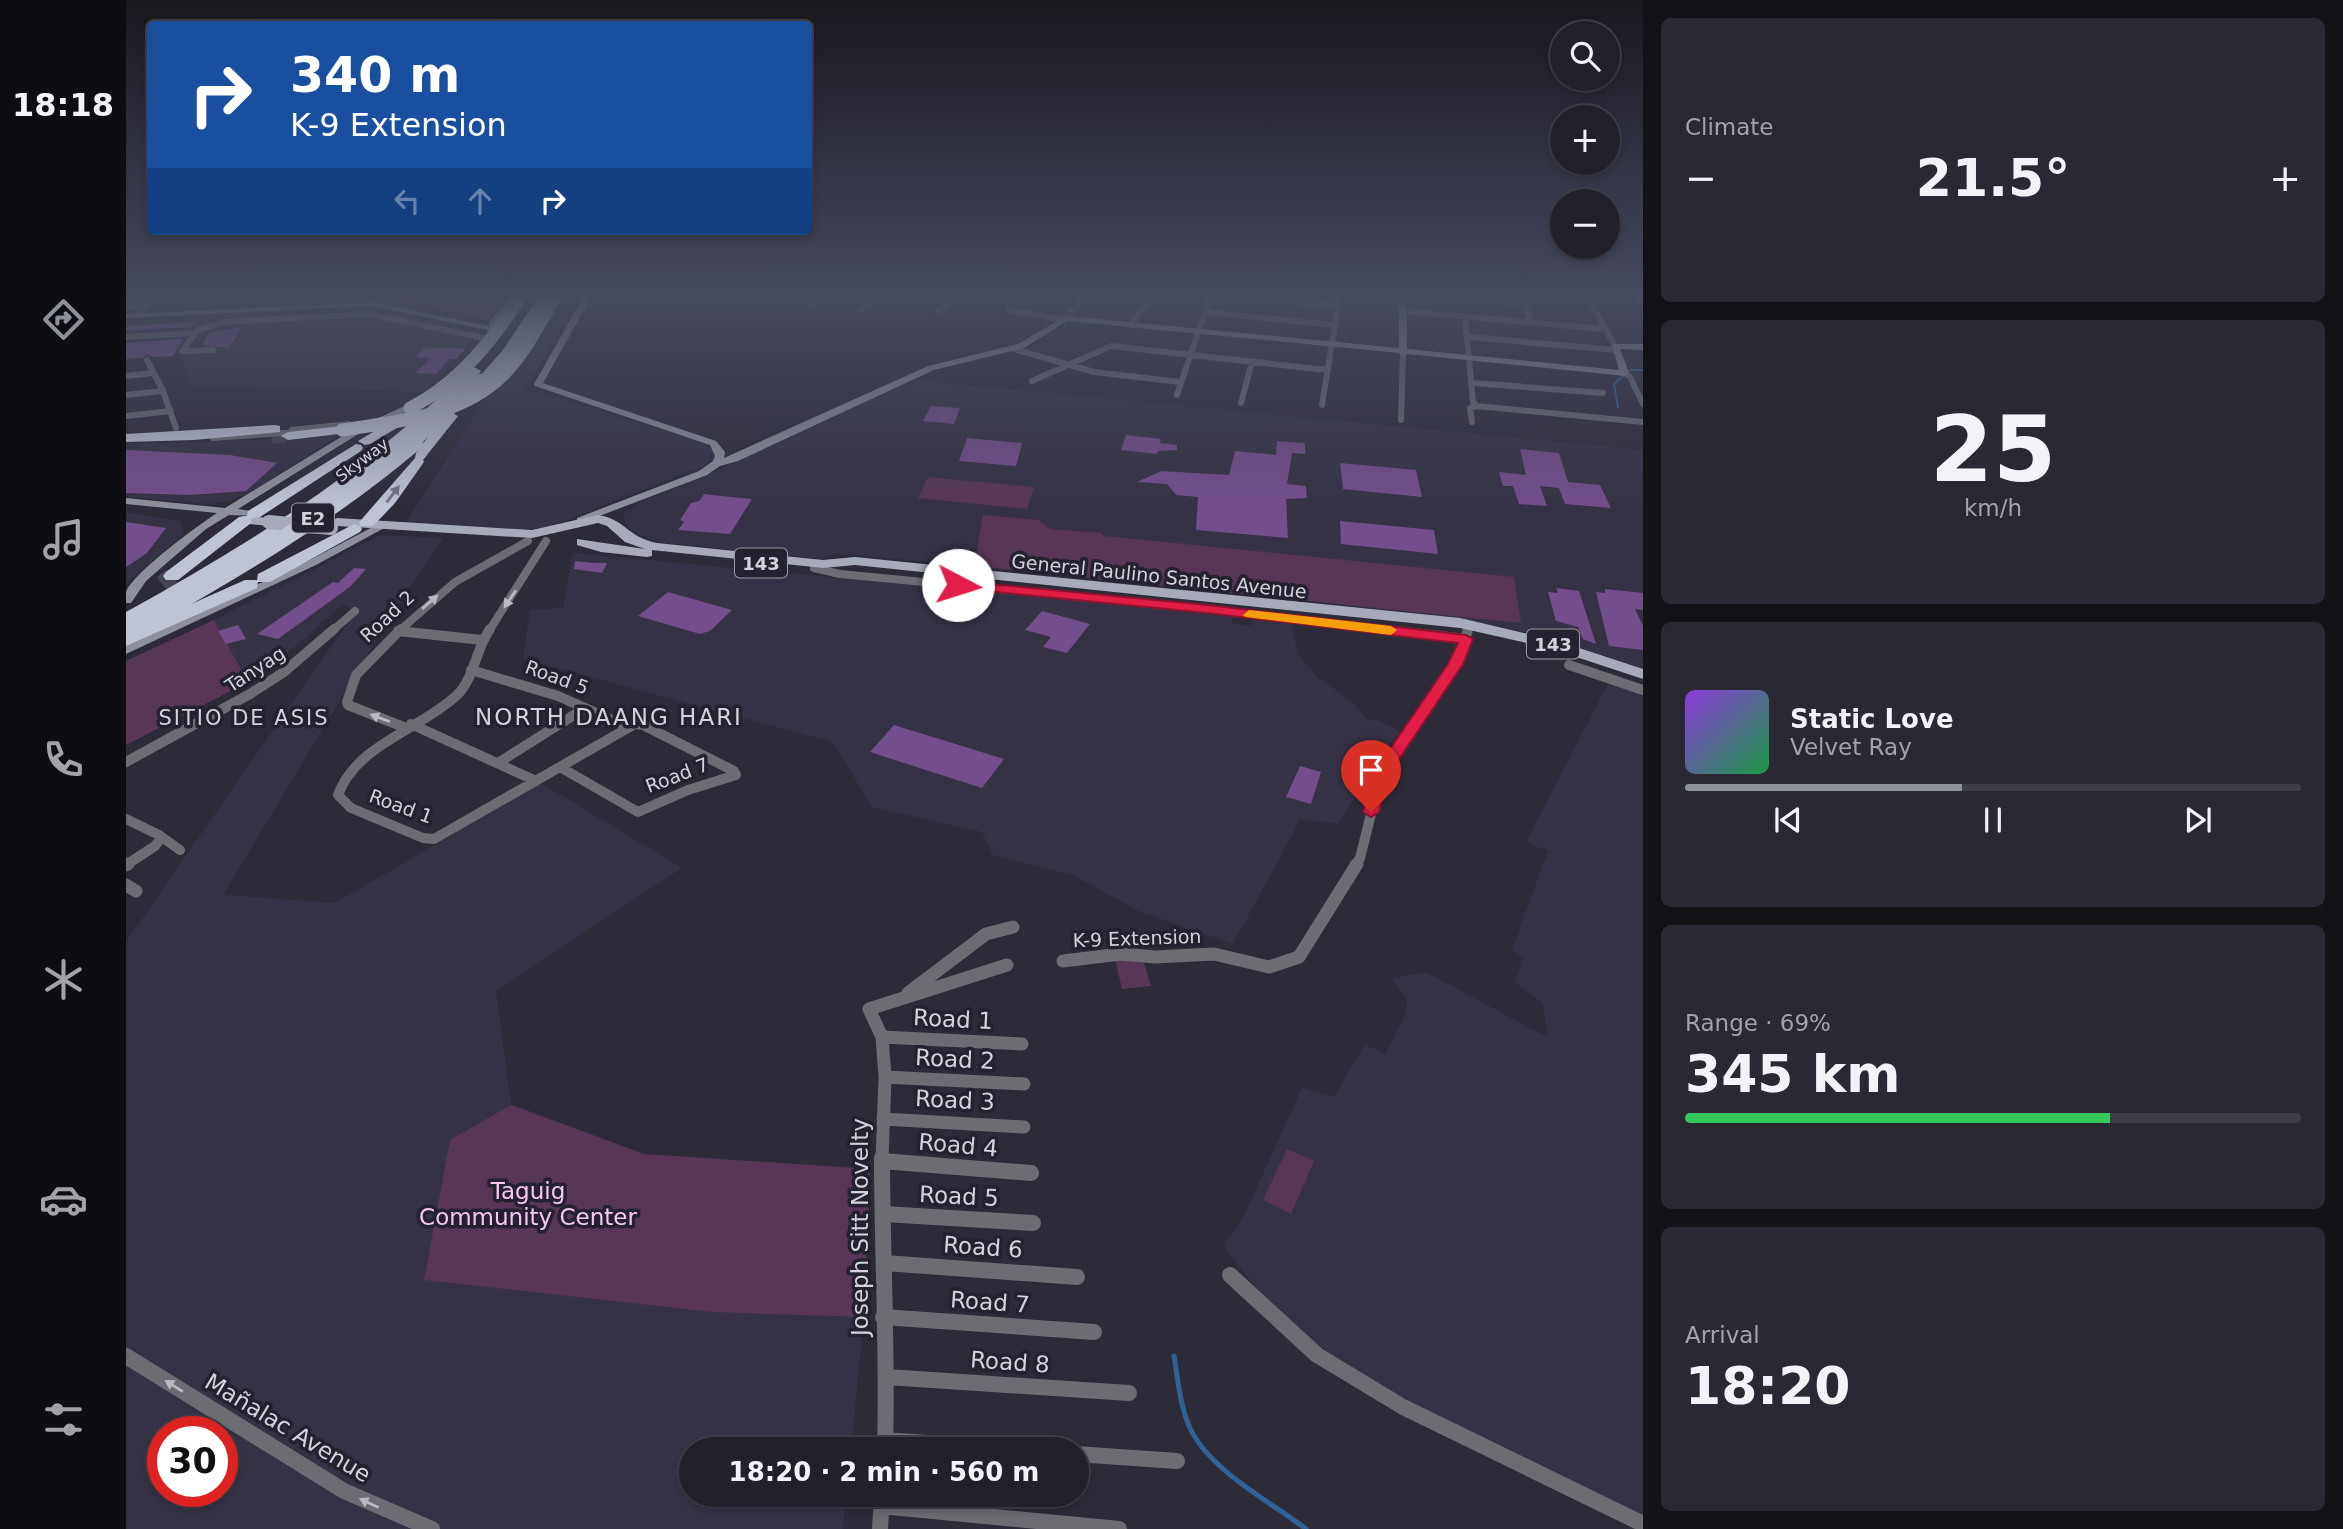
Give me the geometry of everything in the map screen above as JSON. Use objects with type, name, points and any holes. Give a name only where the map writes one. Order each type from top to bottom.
[{"type":"highway","points":[[282,433],[371,421],[428,400],[464,365]]},
{"type":"highway","name":"E2","points":[[126,618],[246,549],[359,476],[424,424],[479,365]]},
{"type":"highway","name":"Skyway","points":[[126,618],[252,550],[324,503],[427,425],[483,365]]},
{"type":"highway","name":"Skyway","points":[[126,635],[334,505],[405,451],[482,380],[494,365]]},
{"type":"highway","name":"E2","points":[[126,635],[254,561],[340,505],[410,452],[451,416],[496,365]]},
{"type":"highway","points":[[126,441],[282,433],[390,422],[435,411],[477,394],[491,386],[511,365]]},
{"type":"highway","points":[[126,618],[237,513],[360,444],[467,379]]},
{"type":"highway","points":[[126,635],[258,581],[370,527],[451,416]]},
{"type":"main road","points":[[126,601],[237,513],[298,469],[373,422],[428,397],[460,365]]},
{"type":"main road","points":[[549,365],[538,384],[713,443],[720,450],[718,463]]},
{"type":"main road","points":[[580,542],[565,534],[575,523],[703,473],[718,463],[734,459],[931,369],[946,365]]},
{"type":"main road","points":[[1541,365],[1626,373],[1623,365]]},
{"type":"main road","points":[[126,506],[237,513],[298,469]]},
{"type":"main road","points":[[616,526],[622,513],[646,496]]},
{"type":"main road","points":[[126,501],[237,513]]},
{"type":"main road","points":[[192,508],[226,506],[237,513]]},
{"type":"main road","name":"General Paulino Santos Avenue","points":[[237,513],[334,525],[532,534],[575,523]]},
{"type":"main road","name":"143","points":[[575,523],[598,518],[616,526],[612,536],[606,540],[580,542]]},
{"type":"main road","name":"General Paulino Santos Avenue","points":[[616,526],[634,541],[664,548],[823,564],[855,561],[1460,624],[1553,644],[1643,677]]},
{"type":"main road","points":[[126,650],[312,563],[370,527]]},
{"type":"main road","name":"General Paulino Santos Avenue","points":[[370,527],[528,541],[580,542],[601,548],[814,568],[854,566],[1467,635],[1555,650],[1643,677]]},
{"type":"street","points":[[149,365],[163,391],[176,428]]},
{"type":"street","points":[[1032,381],[1066,365]]},
{"type":"street","points":[[1068,365],[1102,374],[1180,382]]},
{"type":"street","points":[[1177,395],[1186,365]]},
{"type":"street","points":[[1241,402],[1251,365]]},
{"type":"street","points":[[1283,365],[1327,370]]},
{"type":"street","points":[[1322,405],[1328,365]]},
{"type":"street","points":[[1401,421],[1403,365]]},
{"type":"street","points":[[1472,365],[1473,402],[1477,406]]},
{"type":"street","points":[[126,376],[153,373]]},
{"type":"street","points":[[1626,373],[1643,403]]},
{"type":"street","points":[[1473,383],[1603,393]]},
{"type":"street","points":[[126,395],[163,391]]},
{"type":"street","points":[[1472,422],[1470,408],[1477,406],[1643,422]]},
{"type":"street","points":[[126,416],[171,411]]},
{"type":"street","points":[[126,441],[275,434],[373,422]]},
{"type":"street","name":"Road 2","points":[[409,726],[353,708],[347,702],[356,675],[398,631],[455,582],[528,541]]},
{"type":"street","name":"Road 1","points":[[546,541],[515,593],[482,640],[458,695],[358,763],[344,778],[338,795],[346,805],[423,838],[434,839],[633,726]]},
{"type":"street","name":"Tanyag","points":[[126,762],[284,673],[355,611]]},
{"type":"street","points":[[398,631],[482,640]]},
{"type":"street","name":"K-9 Extension","points":[[1063,961],[1121,954],[1150,957],[1213,954],[1273,967],[1298,957],[1360,858],[1381,774],[1456,664],[1467,635]]},
{"type":"street","points":[[1569,665],[1643,690]]},
{"type":"street","name":"Road 5","points":[[471,670],[536,688],[633,726]]},
{"type":"street","points":[[498,763],[585,708]]},
{"type":"street","points":[[409,726],[534,780]]},
{"type":"street","name":"Road 7","points":[[560,767],[638,812],[678,794],[736,775],[734,771],[633,726]]},
{"type":"street","points":[[126,818],[180,850]]},
{"type":"street","points":[[126,865],[155,846],[161,838]]},
{"type":"street","points":[[903,999],[922,981],[986,934],[1013,927]]},
{"type":"street","points":[[903,999],[1007,965]]},
{"type":"street","name":"Joseph Sitt Novelty","points":[[885,1437],[887,1377],[883,1317],[885,1263],[882,1161],[885,1077],[882,1037],[869,1009],[903,999]]},
{"type":"street","name":"Road 1","points":[[882,1037],[1021,1044]]},
{"type":"street","name":"Road 2","points":[[885,1077],[1024,1084]]},
{"type":"street","name":"Road 3","points":[[883,1119],[1024,1127]]},
{"type":"street","name":"Road 4","points":[[882,1161],[1031,1173]]},
{"type":"street","name":"Road 5","points":[[883,1214],[1033,1223]]},
{"type":"street","name":"Road 6","points":[[885,1263],[1077,1277]]},
{"type":"street","points":[[1230,1275],[1317,1355],[1392,1401],[1643,1524]]},
{"type":"street","name":"Road 7","points":[[883,1317],[1094,1332]]},
{"type":"street","name":"Mañalac Avenue","points":[[126,1356],[344,1491],[432,1529]]},
{"type":"street","name":"Road 8","points":[[887,1377],[1129,1393]]},
{"type":"street","points":[[1089,1455],[1177,1461]]},
{"type":"street","points":[[880,1529],[881,1507]]},
{"type":"street","points":[[938,1507],[1119,1529]]},
{"type":"shaded area","points":[[186,365],[449,365],[424,392],[188,385]]},
{"type":"shaded area","points":[[507,365],[539,365],[523,393],[545,394],[707,444],[713,450],[704,466],[542,530],[405,524]]},
{"type":"shaded area","points":[[915,380],[1643,450],[1643,669],[1548,637],[1459,619],[1252,594],[847,554],[830,555],[822,559],[657,542],[631,531],[625,523],[623,516],[640,502],[732,464]]},
{"type":"shaded area","points":[[343,432],[252,492],[230,501],[209,504],[126,497],[126,445],[272,439]]},
{"type":"shaded area","points":[[126,512],[180,521],[184,534],[126,583]]},
{"type":"shaded area","points":[[381,535],[443,538],[390,617],[223,895],[335,903],[541,783],[682,868],[496,991],[511,1104],[644,1154],[870,1169],[864,1317],[852,1437],[679,1437],[679,1507],[846,1507],[843,1529],[126,1529],[126,942],[356,611],[342,604],[301,642],[250,680],[262,707],[214,620]]},
{"type":"shaded area","points":[[573,553],[1158,608],[1230,616],[1233,624],[1251,626],[1252,620],[1291,624],[1298,654],[1317,677],[1350,700],[1369,721],[1376,719],[1399,731],[1338,823],[1300,820],[1233,944],[1139,911],[1073,875],[993,855],[982,832],[872,807],[833,742],[523,659],[530,610],[563,608]]},
{"type":"shaded area","points":[[1610,680],[1643,692],[1643,1515],[1405,1401],[1321,1352],[1267,1302],[1223,1245],[1240,1224],[1302,1088],[1334,1097],[1365,1044],[1385,1055],[1406,1013],[1407,998],[1391,979],[1426,972],[1548,1038],[1543,1003],[1515,983],[1524,957],[1512,950],[1548,851],[1526,842]]},
{"type":"green space","points":[[928,477],[1034,487],[1027,509],[918,498]]},
{"type":"green space","points":[[983,515],[1038,520],[1050,529],[1101,533],[1104,536],[1514,577],[1521,623],[974,566]]},
{"type":"green space","points":[[214,620],[248,682],[126,745],[126,661]]},
{"type":"green space","points":[[1142,957],[1151,986],[1122,989],[1115,959]]},
{"type":"green space","name":"Taguig Community Center","points":[[511,1105],[644,1154],[870,1169],[864,1317],[712,1312],[424,1280],[450,1140]]},
{"type":"green space","points":[[1287,1149],[1314,1161],[1291,1214],[1263,1200]]},
{"type":"building","points":[[423,365],[443,365],[436,374],[415,373]]},
{"type":"building","points":[[931,406],[960,408],[954,424],[923,421]]},
{"type":"building","points":[[1126,435],[1161,439],[1160,443],[1177,445],[1177,450],[1158,451],[1157,454],[1121,450]]},
{"type":"building","points":[[967,438],[1022,443],[1016,466],[959,461]]},
{"type":"building","points":[[1277,441],[1305,443],[1305,454],[1292,453],[1287,484],[1306,486],[1307,498],[1286,499],[1288,538],[1196,530],[1198,497],[1176,495],[1167,484],[1137,482],[1161,471],[1229,475],[1235,451],[1276,455]]},
{"type":"building","points":[[1520,449],[1559,453],[1568,482],[1600,485],[1611,508],[1565,504],[1559,488],[1540,486],[1547,506],[1519,504],[1513,486],[1503,486],[1499,472],[1526,475]]},
{"type":"building","points":[[126,450],[230,455],[277,463],[246,491],[191,495],[126,493]]},
{"type":"building","points":[[1340,463],[1416,470],[1422,497],[1343,489]]},
{"type":"building","points":[[704,494],[752,499],[730,534],[678,530],[684,522],[680,520],[691,503],[699,501]]},
{"type":"building","points":[[1340,521],[1434,530],[1438,554],[1341,544]]},
{"type":"building","points":[[126,522],[166,528],[147,553],[126,567]]},
{"type":"building","points":[[575,561],[607,563],[602,573],[574,569]]},
{"type":"building","points":[[354,568],[366,569],[351,586],[278,639],[257,634],[333,582],[338,583]]},
{"type":"building","points":[[1556,588],[1579,591],[1596,644],[1583,639],[1578,627],[1556,621],[1548,592],[1558,593]]},
{"type":"building","points":[[1605,589],[1643,593],[1643,610],[1635,609],[1643,626],[1643,650],[1609,646],[1596,592],[1605,593]]},
{"type":"building","points":[[668,592],[732,610],[710,631],[700,634],[638,616]]},
{"type":"building","points":[[1042,611],[1090,624],[1067,653],[1043,647],[1051,637],[1025,630]]},
{"type":"building","points":[[238,625],[246,639],[226,644],[218,631]]},
{"type":"building","points":[[894,725],[1004,759],[982,788],[870,752]]},
{"type":"building","points":[[1300,766],[1321,772],[1311,804],[1286,797]]},
{"type":"waterway","points":[[1618,407],[1614,384],[1630,370],[1643,370]]},
{"type":"waterway","points":[[1174,1356],[1184,1413],[1200,1445],[1243,1485],[1306,1529]]},
{"type":"tunnel","points":[[272,437],[288,436]]},
{"type":"tunnel","points":[[162,584],[172,576]]},
{"type":"slow traffic","points":[[1249,615],[1391,630]]},
{"type":"district","name":"NORTH DAANG HARI","points":[[609,717]]},
{"type":"district","name":"SITIO DE ASIS","points":[[244,718]]},
{"type":"route","points":[[958,585],[1207,609],[1466,639],[1456,664],[1381,774],[1371,812]]}]
